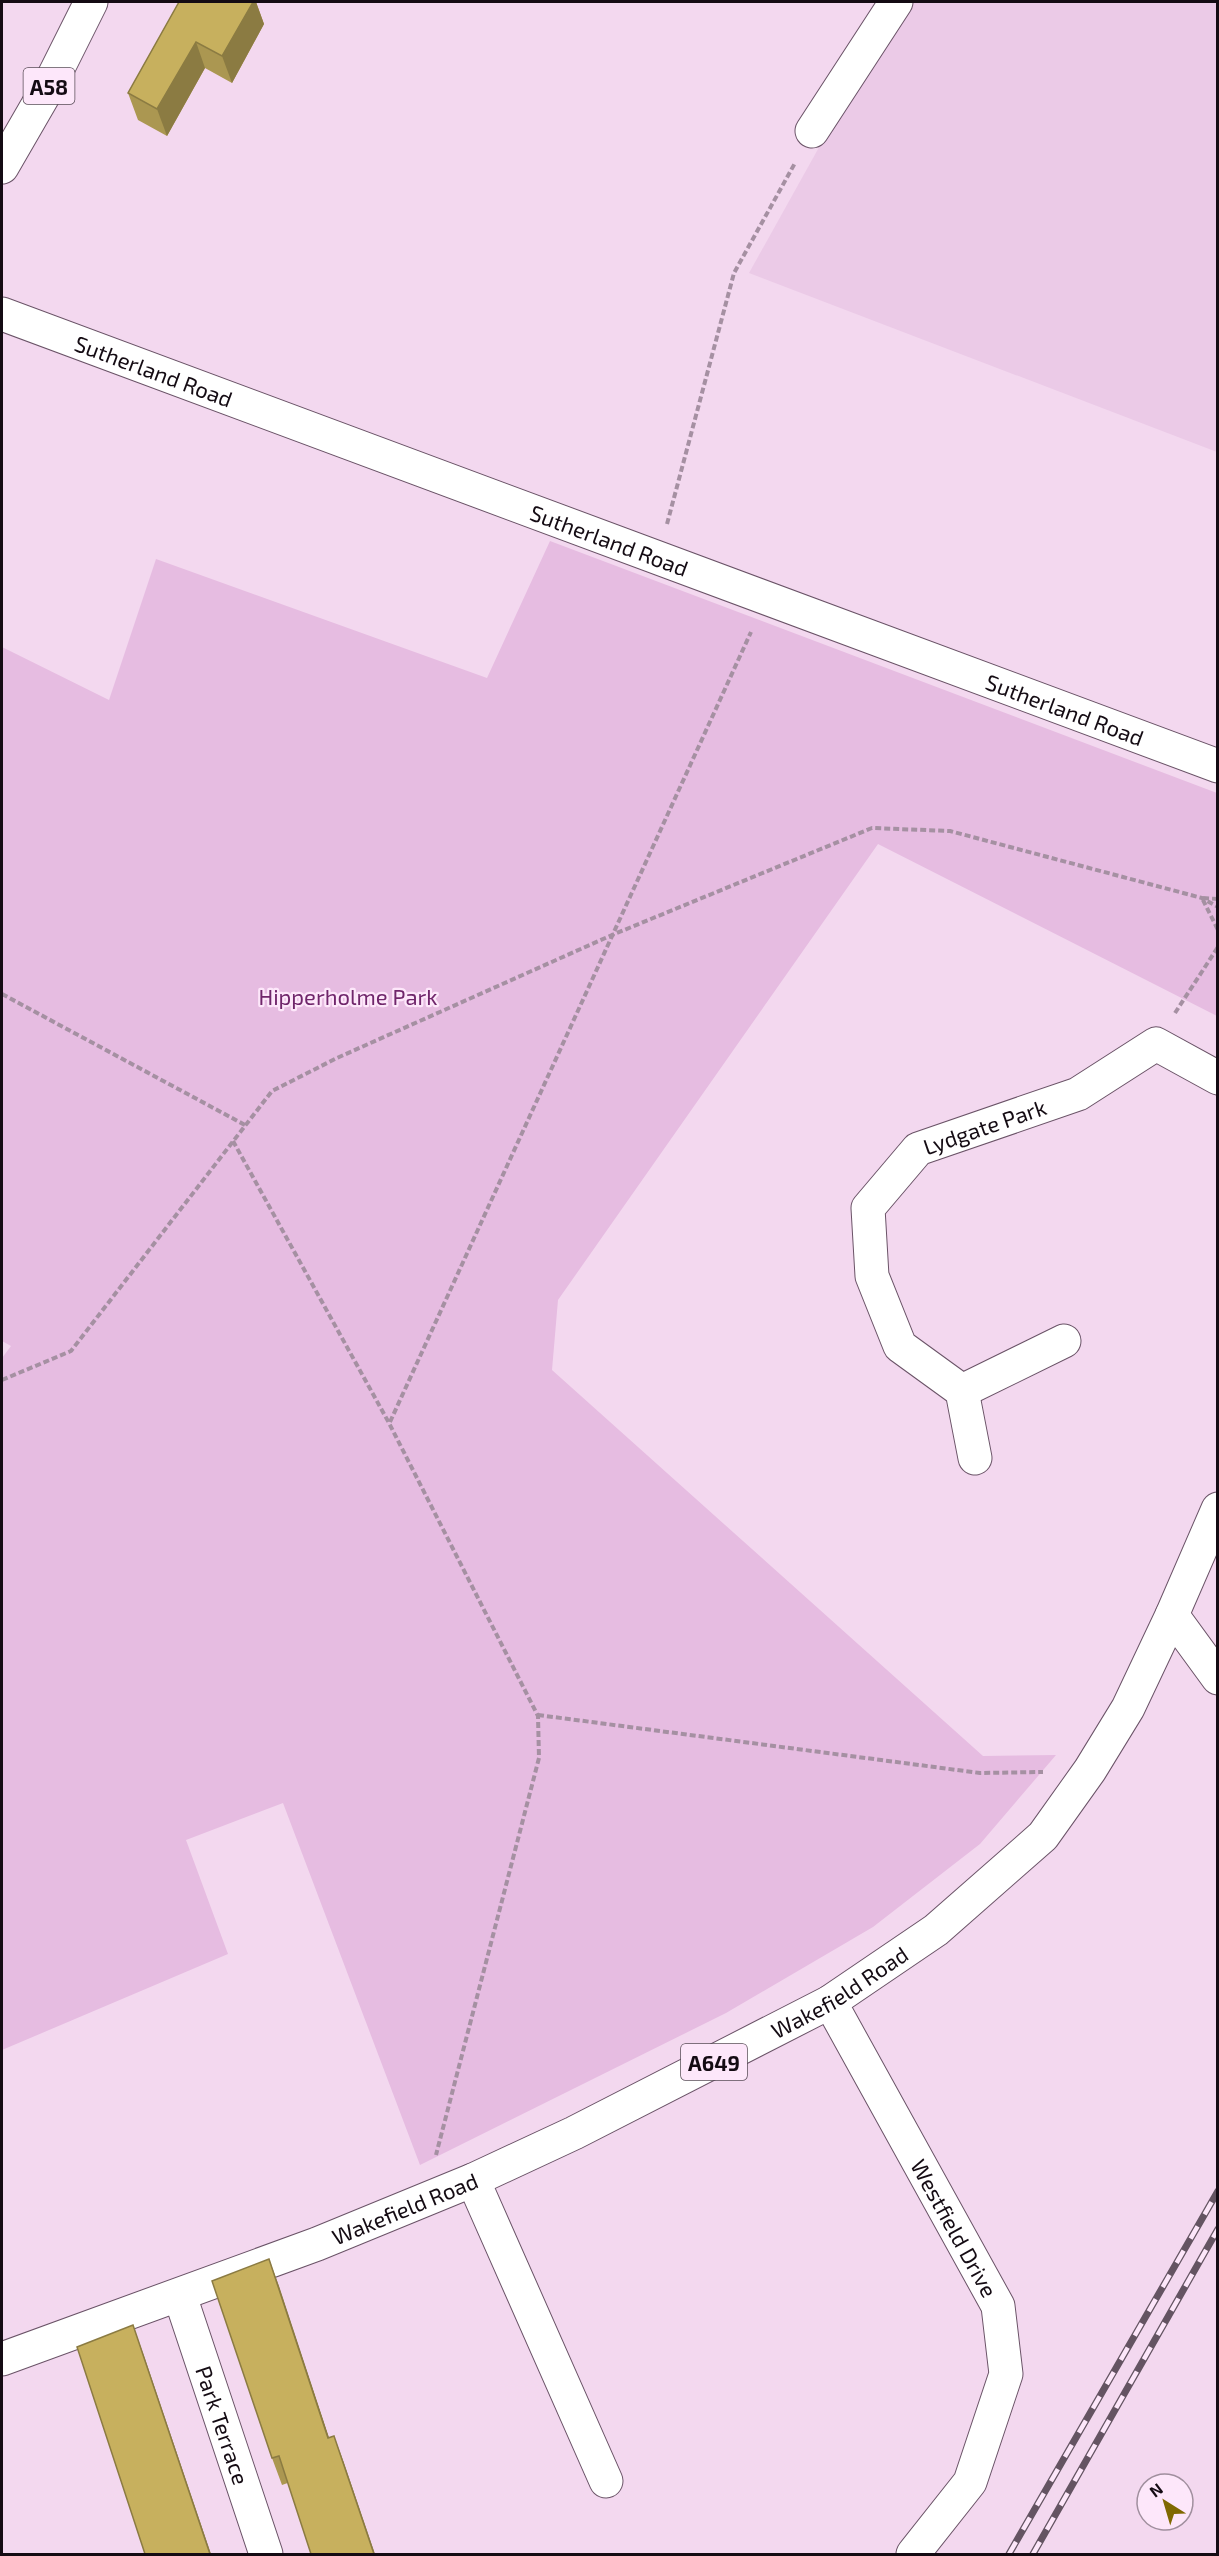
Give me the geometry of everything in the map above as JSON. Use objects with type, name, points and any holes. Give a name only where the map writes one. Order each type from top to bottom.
[{"type":"main road","name":"A58","points":[[2,167],[50,84],[91,2]]},
{"type":"main road","points":[[812,131],[896,2]]},
{"type":"main road","name":"Sutherland Road","points":[[2,314],[1218,766]]},
{"type":"main road","points":[[1156,1044],[1218,1078]]},
{"type":"main road","name":"Lydgate Park","points":[[962,1391],[900,1346],[872,1276],[867,1208],[918,1149],[1078,1094],[1156,1044]]},
{"type":"main road","points":[[975,1458],[962,1391],[1064,1341]]},
{"type":"main road","name":"Wakefield Road","points":[[2,2359],[180,2296],[317,2244],[473,2180],[574,2133],[830,2002],[936,1930],[1043,1836],[1090,1770],[1128,1708],[1218,1509]]},
{"type":"main road","points":[[1172,1615],[1218,1678]]},
{"type":"main road","name":"Westfield Drive","points":[[830,2002],[998,2306],[1006,2374],[970,2482],[913,2554]]},
{"type":"main road","points":[[473,2180],[606,2481]]},
{"type":"main road","name":"Park Terrace","points":[[180,2296],[266,2554]]},
{"type":"path","points":[[658,558],[734,273],[812,131]]},
{"type":"path","points":[[389,1423],[766,598]]},
{"type":"path","points":[[2,1380],[71,1351],[272,1091],[337,1058],[612,935],[872,828],[950,831],[1202,898],[1218,899]]},
{"type":"path","points":[[1202,898],[1218,907]]},
{"type":"path","points":[[1202,898],[1218,930]]},
{"type":"path","points":[[1156,1044],[1218,947]]},
{"type":"path","points":[[2,994],[245,1125]]},
{"type":"path","points":[[232,1141],[389,1423],[537,1714],[539,1758],[425,2200]]},
{"type":"path","points":[[537,1714],[980,1773],[1090,1770]]},
{"type":"shaded area","points":[[913,2],[1217,2],[1217,452],[749,273],[852,88]]},
{"type":"green space","name":"Hipperholme Park","points":[[550,541],[1217,793],[1217,1016],[878,844],[558,1300],[552,1370],[983,1756],[1056,1755],[980,1844],[873,1927],[726,2013],[420,2165],[283,1803],[186,1840],[228,1954],[2,2050],[2,1358],[11,1346],[2,1341],[2,647],[109,700],[156,559],[487,678]]},
{"type":"building","points":[[179,2],[253,2],[222,56],[196,42],[157,109],[128,93]]},
{"type":"building","points":[[269,2259],[328,2438],[334,2436],[374,2554],[311,2554],[279,2456],[272,2458],[212,2281]]},
{"type":"building","points":[[133,2325],[210,2554],[145,2554],[77,2347]]},
{"type":"railway","points":[[1009,2554],[1218,2191]]},
{"type":"railway","points":[[1033,2554],[1218,2229]]}]
